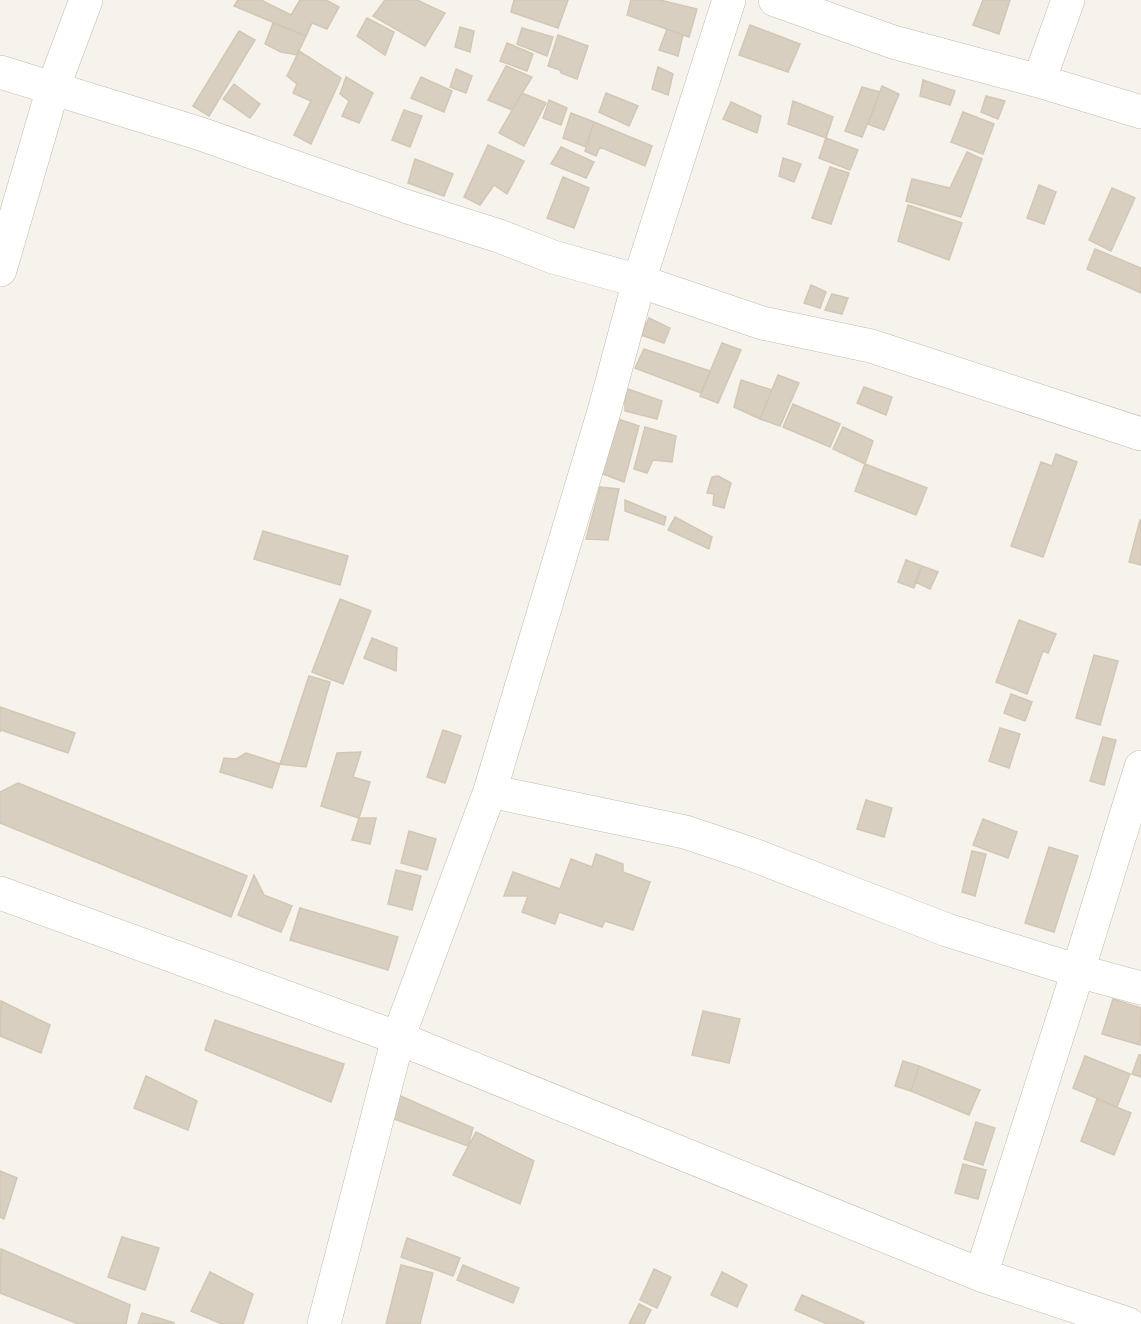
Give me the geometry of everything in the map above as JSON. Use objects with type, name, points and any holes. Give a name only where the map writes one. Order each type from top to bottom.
[{"type":"street","points":[[0,270],[53,88],[86,0]]},
{"type":"street","points":[[324,1324],[398,1038],[490,790],[605,408],[639,280],[729,0]]},
{"type":"street","points":[[775,0],[893,42],[1039,81],[1141,112]]},
{"type":"street","points":[[1039,81],[1068,0]]},
{"type":"street","points":[[0,72],[201,134],[408,207],[499,236],[553,257],[639,280],[762,323],[871,346],[1141,434]]},
{"type":"street","points":[[981,1275],[1141,767]]},
{"type":"street","points":[[490,790],[685,832],[751,854],[947,930],[1141,988]]},
{"type":"street","points":[[0,893],[398,1038],[981,1275],[1128,1324]]},
{"type":"building","points":[[238,0],[261,0],[291,15],[300,0],[326,0],[339,7],[327,29],[312,23],[306,36],[234,6]]},
{"type":"building","points":[[385,0],[417,0],[445,13],[425,46],[373,16]]},
{"type":"building","points":[[514,0],[568,0],[558,28],[511,12]]},
{"type":"building","points":[[631,0],[660,0],[697,9],[689,37],[627,15]]},
{"type":"building","points":[[983,0],[1010,0],[999,34],[973,25]]},
{"type":"building","points":[[367,18],[394,32],[385,55],[357,36]]},
{"type":"building","points":[[273,23],[306,36],[297,55],[281,52],[265,44]]},
{"type":"building","points":[[750,25],[800,44],[788,72],[739,55]]},
{"type":"building","points":[[460,27],[474,31],[470,52],[455,47]]},
{"type":"building","points":[[522,28],[553,37],[547,56],[517,44]]},
{"type":"building","points":[[667,29],[683,35],[678,56],[659,50]]},
{"type":"building","points":[[239,31],[255,40],[209,116],[193,106]]},
{"type":"building","points":[[558,35],[588,46],[577,79],[548,66]]},
{"type":"building","points":[[507,43],[533,54],[527,71],[500,61]]},
{"type":"building","points":[[299,51],[341,78],[311,144],[294,135],[311,101],[293,93],[297,84],[287,76]]},
{"type":"building","points":[[506,66],[532,77],[512,110],[488,100]]},
{"type":"building","points":[[658,67],[673,74],[668,95],[652,89]]},
{"type":"building","points":[[456,69],[472,76],[466,93],[450,87]]},
{"type":"building","points":[[346,77],[373,93],[359,123],[342,116],[349,101],[340,94]]},
{"type":"building","points":[[421,77],[452,91],[444,112],[411,98]]},
{"type":"building","points":[[923,80],[955,91],[950,105],[920,96]]},
{"type":"building","points":[[234,84],[260,104],[250,118],[223,99]]},
{"type":"building","points":[[882,86],[899,94],[884,130],[868,124]]},
{"type":"building","points":[[862,87],[880,92],[862,137],[845,131]]},
{"type":"building","points":[[522,93],[546,103],[524,146],[499,133]]},
{"type":"building","points":[[606,93],[638,106],[629,126],[599,112]]},
{"type":"building","points":[[986,96],[1005,101],[998,119],[981,112]]},
{"type":"building","points":[[549,100],[567,108],[561,125],[543,118]]},
{"type":"building","points":[[793,101],[833,117],[826,138],[788,124]]},
{"type":"building","points":[[731,102],[761,116],[757,133],[723,119]]},
{"type":"building","points":[[404,110],[422,116],[410,147],[392,140]]},
{"type":"building","points":[[963,112],[994,124],[983,154],[951,142]]},
{"type":"building","points":[[571,113],[594,122],[586,147],[563,138]]},
{"type":"building","points":[[594,122],[652,146],[645,166],[600,147],[596,156],[585,151]]},
{"type":"building","points":[[826,138],[858,150],[850,170],[819,158]]},
{"type":"building","points":[[488,145],[524,161],[507,194],[494,185],[480,205],[464,197]]},
{"type":"building","points":[[561,147],[594,162],[586,178],[551,164]]},
{"type":"building","points":[[967,152],[982,159],[961,217],[906,201],[912,179],[950,188]]},
{"type":"building","points":[[783,158],[801,164],[794,182],[779,176]]},
{"type":"building","points":[[415,159],[453,174],[444,196],[408,183]]},
{"type":"building","points":[[830,167],[849,173],[831,224],[812,218]]},
{"type":"building","points":[[563,177],[589,188],[574,228],[547,218]]},
{"type":"building","points":[[1039,185],[1056,192],[1044,224],[1027,218]]},
{"type":"building","points":[[1112,188],[1135,198],[1111,251],[1089,240]]},
{"type":"building","points":[[908,205],[962,223],[949,260],[898,241]]},
{"type":"building","points":[[1095,249],[1141,268],[1141,293],[1087,269]]},
{"type":"building","points":[[811,285],[826,292],[820,308],[804,303]]},
{"type":"building","points":[[832,294],[848,298],[842,314],[825,310]]},
{"type":"building","points":[[649,318],[670,328],[664,343],[641,335]]},
{"type":"building","points":[[722,343],[741,350],[718,403],[700,396]]},
{"type":"building","points":[[644,349],[710,371],[701,393],[635,368]]},
{"type":"building","points":[[778,375],[799,383],[780,426],[760,419]]},
{"type":"building","points":[[741,380],[772,390],[760,419],[734,407]]},
{"type":"building","points":[[864,387],[892,397],[886,415],[857,403]]},
{"type":"building","points":[[625,388],[662,401],[657,419],[625,411]]},
{"type":"building","points":[[793,404],[840,424],[830,447],[783,427]]},
{"type":"building","points":[[615,418],[639,426],[624,482],[598,472]]},
{"type":"building","points":[[645,427],[676,436],[672,462],[653,460],[647,473],[634,469]]},
{"type":"building","points":[[843,427],[873,441],[865,464],[833,449]]},
{"type":"building","points":[[1056,454],[1077,462],[1043,557],[1011,546],[1041,462],[1052,466]]},
{"type":"building","points":[[865,464],[927,488],[916,515],[855,491]]},
{"type":"building","points":[[718,476],[731,483],[724,508],[713,505],[714,494],[707,493],[712,477]]},
{"type":"building","points":[[600,487],[619,489],[608,540],[586,539]]},
{"type":"building","points":[[625,500],[666,517],[664,525],[625,511]]},
{"type":"building","points":[[675,517],[712,537],[709,549],[668,530]]},
{"type":"building","points":[[1141,521],[1141,565],[1129,562]]},
{"type":"building","points":[[263,531],[348,556],[340,585],[254,559]]},
{"type":"building","points":[[906,560],[922,566],[914,588],[898,582]]},
{"type":"building","points":[[922,566],[938,572],[930,589],[915,582]]},
{"type":"building","points":[[340,599],[371,611],[343,684],[312,672]]},
{"type":"building","points":[[1019,620],[1056,634],[1048,653],[1043,651],[1027,694],[996,682]]},
{"type":"building","points":[[372,638],[397,648],[396,671],[364,658]]},
{"type":"building","points":[[1094,655],[1118,661],[1100,725],[1076,718]]},
{"type":"building","points":[[309,676],[330,682],[306,767],[280,764]]},
{"type":"building","points":[[1011,694],[1032,702],[1025,721],[1004,713]]},
{"type":"building","points":[[0,707],[75,733],[68,753],[1,730],[0,732]]},
{"type":"building","points":[[1000,728],[1020,734],[1009,768],[989,761]]},
{"type":"building","points":[[443,730],[461,736],[445,783],[427,777]]},
{"type":"building","points":[[1103,737],[1116,740],[1104,785],[1090,781]]},
{"type":"building","points":[[361,752],[353,777],[370,782],[359,818],[321,806],[337,753]]},
{"type":"building","points":[[246,753],[280,764],[272,788],[220,772],[224,758],[236,759]]},
{"type":"building","points":[[18,783],[247,876],[231,917],[0,823],[0,792]]},
{"type":"building","points":[[866,800],[892,808],[884,837],[857,829]]},
{"type":"building","points":[[359,818],[376,818],[370,844],[352,840]]},
{"type":"building","points":[[983,819],[1017,832],[1008,858],[973,845]]},
{"type":"building","points":[[409,831],[436,839],[427,870],[401,863]]},
{"type":"building","points":[[1049,847],[1078,856],[1054,932],[1025,923]]},
{"type":"building","points":[[972,851],[986,854],[975,896],[962,892]]},
{"type":"building","points":[[596,854],[623,864],[623,872],[650,882],[633,930],[605,921],[602,927],[559,912],[555,924],[522,912],[528,896],[504,896],[513,872],[560,889],[571,859],[592,867]]},
{"type":"building","points":[[396,870],[421,876],[412,910],[388,904]]},
{"type":"building","points":[[254,875],[264,895],[292,906],[281,932],[238,915]]},
{"type":"building","points":[[300,908],[398,937],[388,970],[290,940]]},
{"type":"building","points":[[1113,999],[1141,1008],[1140,1045],[1102,1034]]},
{"type":"building","points":[[1,1001],[50,1025],[41,1053],[0,1036]]},
{"type":"building","points":[[703,1011],[740,1019],[729,1063],[692,1055]]},
{"type":"building","points":[[215,1020],[344,1064],[331,1102],[205,1050]]},
{"type":"building","points":[[1139,1055],[1141,1055],[1141,1077],[1132,1074]]},
{"type":"building","points":[[1085,1056],[1130,1074],[1117,1107],[1073,1088]]},
{"type":"building","points":[[903,1061],[919,1066],[911,1091],[895,1086]]},
{"type":"building","points":[[919,1066],[980,1090],[969,1115],[911,1091]]},
{"type":"building","points":[[146,1076],[197,1101],[188,1130],[134,1108]]},
{"type":"building","points":[[396,1094],[473,1128],[468,1146],[386,1116]]},
{"type":"building","points":[[1097,1099],[1131,1113],[1114,1155],[1081,1141]]},
{"type":"building","points":[[976,1122],[995,1128],[983,1165],[964,1159]]},
{"type":"building","points":[[476,1132],[534,1161],[520,1204],[453,1175]]},
{"type":"building","points":[[963,1164],[986,1170],[978,1199],[955,1193]]},
{"type":"building","points":[[0,1171],[17,1178],[4,1219],[0,1217]]},
{"type":"building","points":[[122,1237],[159,1248],[145,1290],[108,1277]]},
{"type":"building","points":[[407,1238],[460,1258],[453,1276],[401,1257]]},
{"type":"building","points":[[1,1249],[130,1305],[126,1324],[78,1324],[0,1293]]},
{"type":"building","points":[[401,1265],[433,1273],[420,1324],[386,1324]]},
{"type":"building","points":[[463,1265],[519,1288],[513,1303],[457,1280]]},
{"type":"building","points":[[654,1269],[671,1277],[657,1308],[640,1300]]},
{"type":"building","points":[[210,1272],[253,1294],[243,1324],[222,1324],[191,1311]]},
{"type":"building","points":[[722,1272],[747,1285],[737,1307],[711,1295]]},
{"type":"building","points":[[802,1295],[864,1322],[863,1324],[827,1324],[795,1310]]},
{"type":"building","points":[[639,1304],[651,1310],[644,1324],[629,1324]]},
{"type":"building","points":[[142,1313],[175,1323],[138,1324]]}]
